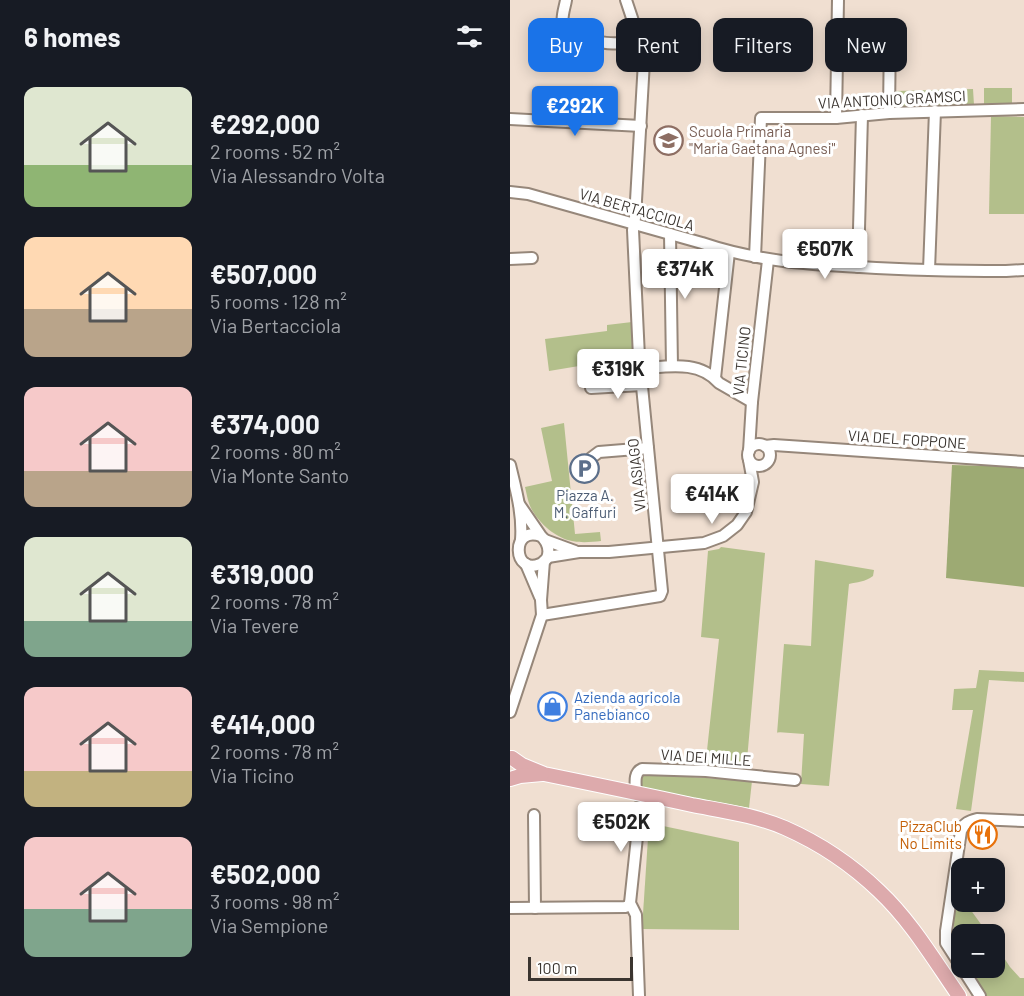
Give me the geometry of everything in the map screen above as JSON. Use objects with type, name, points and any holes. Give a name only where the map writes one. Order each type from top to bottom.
[{"type":"main road","points":[[510,772],[511,755]]},
{"type":"main road","points":[[511,755],[522,765],[544,774],[636,800],[746,816],[765,821],[783,827],[830,852],[880,891],[900,912],[959,996]]},
{"type":"main road","points":[[510,779],[544,774]]},
{"type":"street","points":[[566,0],[562,24],[567,32],[575,36],[616,43]]},
{"type":"street","points":[[836,118],[838,0]]},
{"type":"street","name":"VIA ASIAGO","points":[[542,615],[660,596],[662,591],[642,385],[642,373],[645,368],[640,364],[639,357],[633,230],[643,72]]},
{"type":"street","points":[[889,113],[890,72]]},
{"type":"street","name":"VIA ANTONIO GRAMSCI","points":[[755,257],[752,241],[761,118],[836,118],[889,113],[1024,109]]},
{"type":"street","points":[[929,270],[934,111]]},
{"type":"street","points":[[858,267],[862,115]]},
{"type":"street","points":[[510,119],[641,126]]},
{"type":"street","name":"VIA BERTACCIOLA","points":[[510,192],[528,194],[729,252],[768,260],[812,265],[929,270],[1024,270]]},
{"type":"street","points":[[670,234],[672,366]]},
{"type":"street","points":[[715,378],[729,252]]},
{"type":"street","points":[[510,259],[532,258]]},
{"type":"street","name":"VIA TICINO","points":[[753,482],[749,456],[750,430],[768,260]]},
{"type":"street","points":[[645,368],[694,367],[752,402]]},
{"type":"street","points":[[591,388],[642,385]]},
{"type":"street","points":[[750,430],[770,454],[766,463]]},
{"type":"street","points":[[764,445],[756,445],[749,456],[753,465],[766,463],[788,446]]},
{"type":"street","name":"VIA DEL FOPPONE","points":[[764,445],[1024,462]]},
{"type":"street","points":[[595,455],[648,448]]},
{"type":"street","name":"VIA TICINO","points":[[579,552],[609,552],[704,543],[723,536],[738,525],[746,512],[753,482],[766,463]]},
{"type":"street","points":[[510,465],[522,525],[517,551],[541,600]]},
{"type":"street","points":[[510,712],[542,615],[541,600],[548,545],[519,504]]},
{"type":"street","points":[[517,551],[529,535],[537,535],[579,552]]},
{"type":"street","points":[[517,551],[534,566],[546,559],[579,552]]},
{"type":"street","name":"VIA DEI MILLE","points":[[636,800],[636,775],[642,769],[706,771],[795,780]]},
{"type":"street","points":[[636,800],[637,837],[630,903],[636,915],[639,996]]},
{"type":"street","points":[[534,815],[535,908]]},
{"type":"street","points":[[980,996],[946,943],[961,831],[971,820],[977,819],[1024,821]]},
{"type":"street","points":[[510,908],[625,907],[630,903]]},
{"type":"green space","points":[[984,88],[1012,88],[1012,104],[984,104]]},
{"type":"green space","points":[[973,89],[974,105],[896,107],[896,91]]},
{"type":"green space","points":[[991,116],[1024,117],[1024,214],[989,214]]},
{"type":"green space","points":[[632,322],[635,358],[585,361],[585,365],[549,371],[545,339],[607,331],[607,325]]},
{"type":"green space","points":[[564,423],[575,534],[600,532],[601,541],[579,542],[560,537],[539,520],[529,502],[525,487],[552,481],[541,428]]},
{"type":"green space","points":[[952,465],[1024,467],[1024,587],[946,578]]},
{"type":"green space","points":[[721,547],[765,553],[746,772],[705,769],[719,639],[701,637],[708,551]]},
{"type":"green space","points":[[815,560],[874,570],[870,578],[849,584],[829,786],[801,784],[804,734],[777,732],[784,644],[811,646]]},
{"type":"green space","points":[[979,670],[1024,672],[1024,682],[989,680],[971,811],[956,809],[973,710],[952,710],[954,689],[976,688]]},
{"type":"green space","points":[[642,775],[752,781],[749,808],[643,788],[640,785]]},
{"type":"green space","points":[[649,823],[739,842],[739,930],[642,929]]},
{"type":"green space","points":[[954,912],[972,912],[981,924],[954,924]]},
{"type":"green space","points":[[1005,959],[1020,978],[1024,978],[1024,996],[986,996],[974,978],[1005,978]]},
{"type":"place","name":"Scuola Primaria \"Maria Gaetana Agnesi\"","points":[[668,140]]},
{"type":"place","name":"Piazza A. M. Gaffuri","points":[[585,468]]},
{"type":"place","name":"Azienda agricola Panebianco","points":[[553,706]]},
{"type":"place","name":"PizzaClub No Limits","points":[[983,835]]}]
